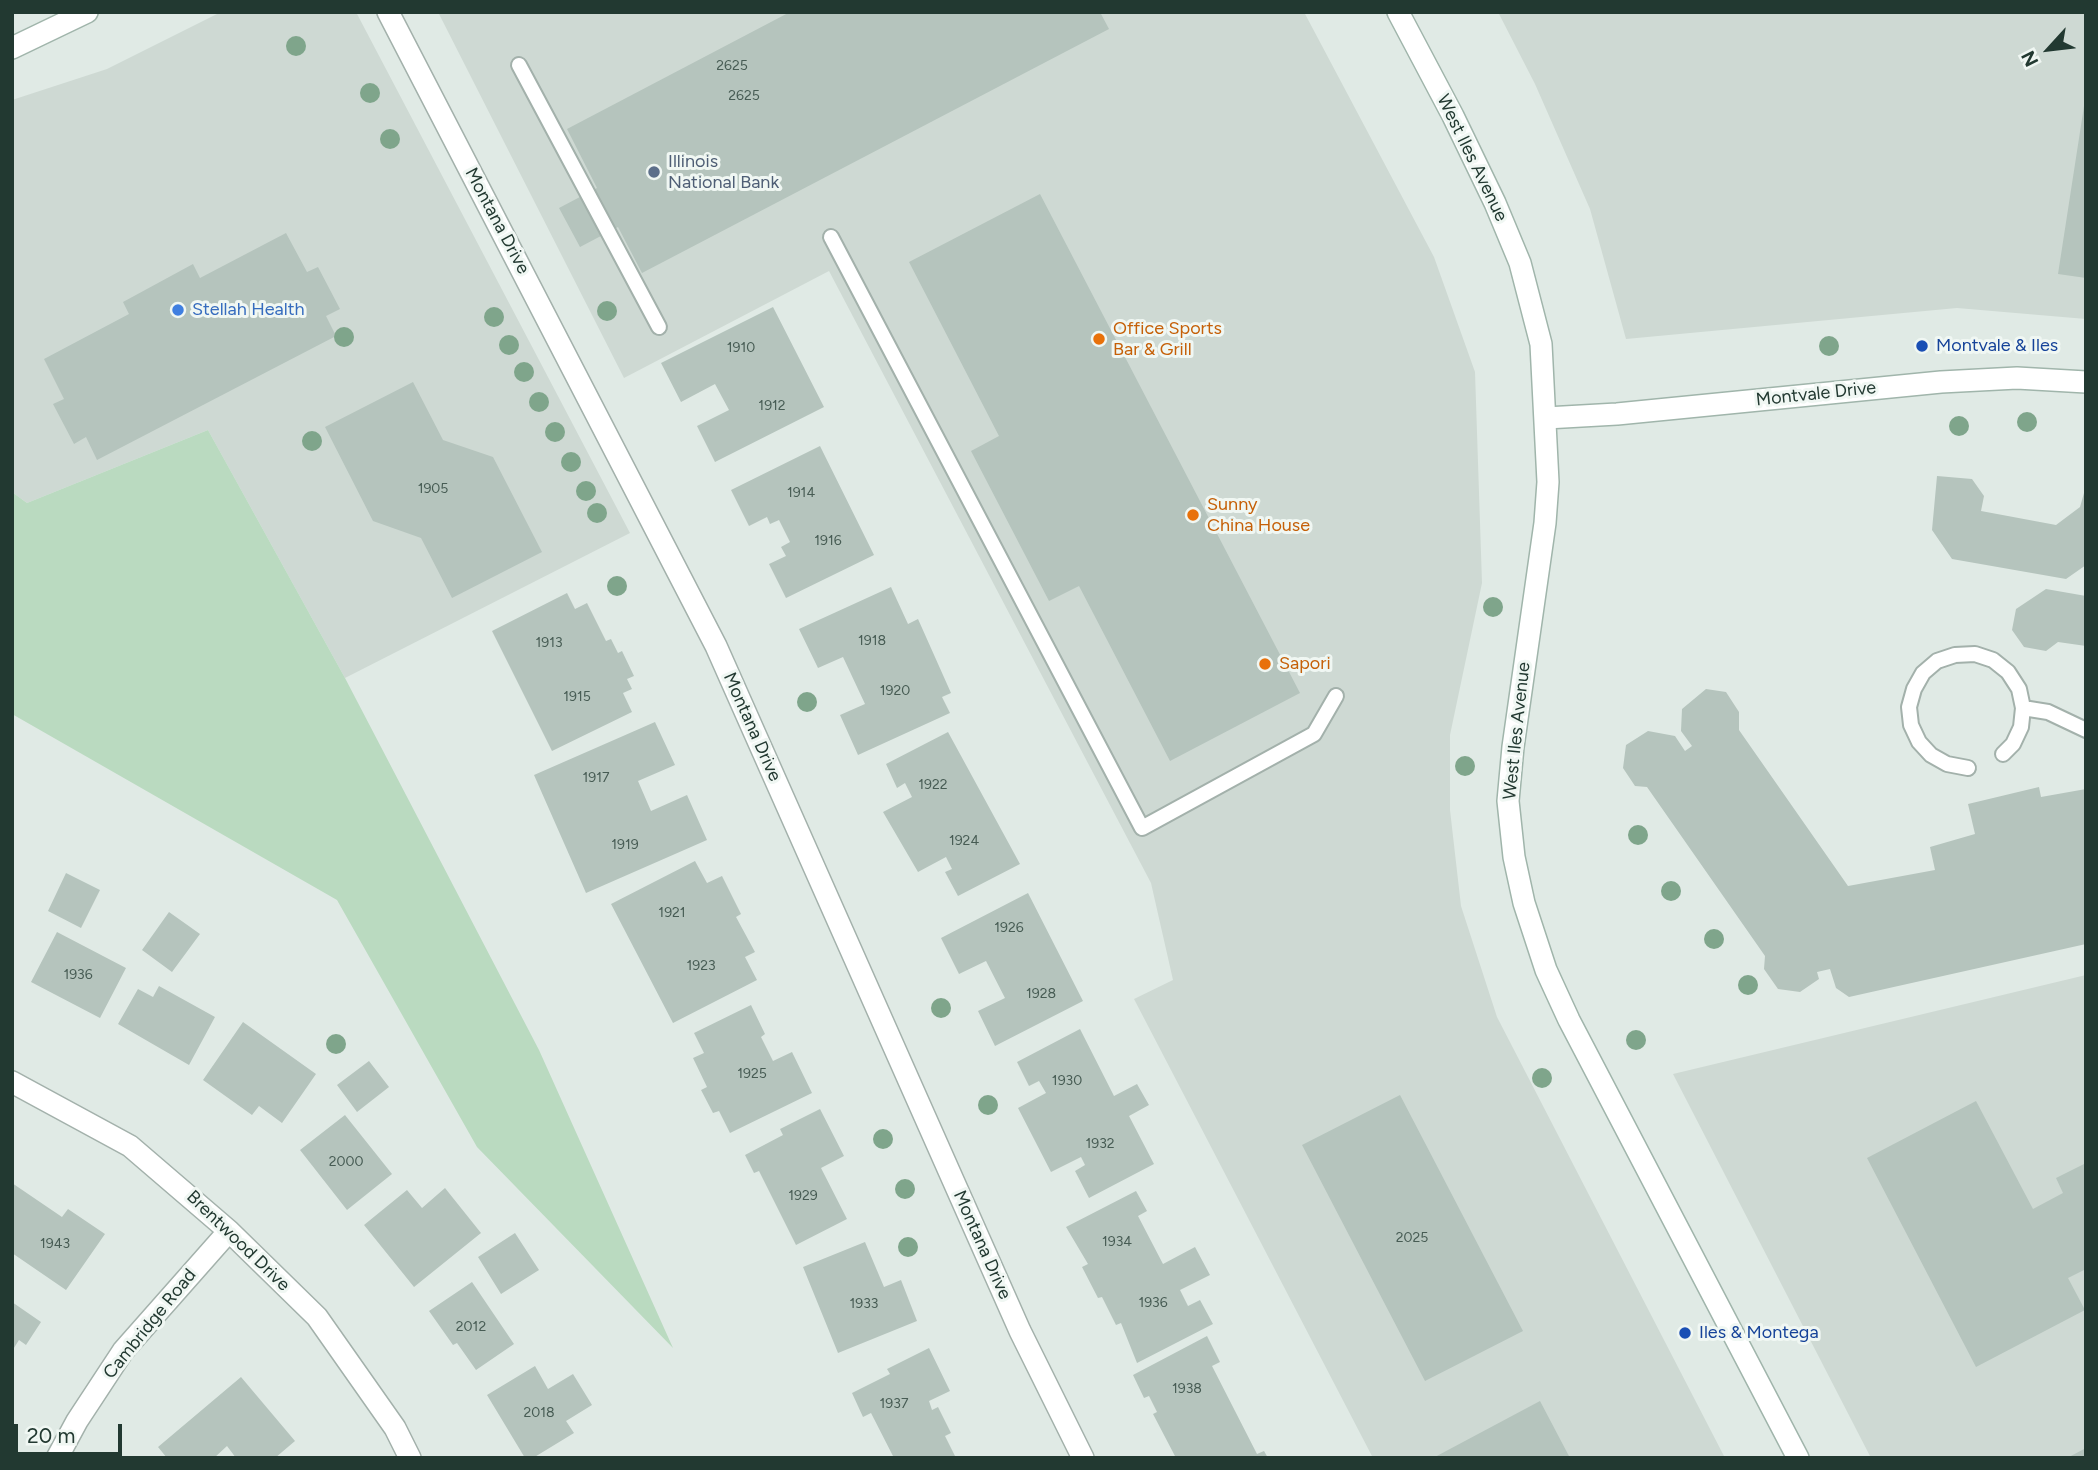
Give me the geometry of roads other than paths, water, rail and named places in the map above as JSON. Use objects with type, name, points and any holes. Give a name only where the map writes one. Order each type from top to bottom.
[{"type":"street","points":[[12,48],[87,12]]},
{"type":"street","name":"Montana Drive","points":[[388,12],[716,646],[1020,1331],[1083,1458]]},
{"type":"street","name":"West Iles Avenue","points":[[1398,12],[1470,149],[1520,263],[1541,344],[1546,418],[1545,523],[1513,747],[1508,802],[1514,857],[1524,903],[1546,970],[1569,1020],[1798,1458]]},
{"type":"street","name":"Montvale Drive","points":[[1546,418],[1941,382],[2017,378],[2086,382]]},
{"type":"street","name":"Brentwood Drive","points":[[12,1082],[130,1146],[229,1231],[317,1317],[395,1428],[410,1458]]},
{"type":"street","name":"Cambridge Road","points":[[57,1458],[77,1421],[123,1351],[229,1231]]},
{"type":"lane","points":[[519,65],[659,327]]},
{"type":"lane","points":[[831,237],[1142,828],[1314,734],[1336,696]]},
{"type":"lane","points":[[1968,768],[1947,764],[1931,755],[1919,742],[1911,725],[1909,707],[1914,689],[1923,673],[1937,662],[1955,654],[1984,657],[2008,672],[2019,689],[2023,708],[2021,727],[2013,744],[2003,754]]},
{"type":"lane","points":[[2023,708],[2048,712],[2086,730]]},
{"type":"place","name":"Illinois National Bank","points":[[654,172]]},
{"type":"place","name":"Stellah Health","points":[[178,310]]},
{"type":"place","name":"Office Sports Bar & Grill","points":[[1099,339]]},
{"type":"place","name":"Montvale & Iles","points":[[1922,346]]},
{"type":"place","name":"Sunny China House","points":[[1193,515]]},
{"type":"place","name":"Sapori","points":[[1265,664]]},
{"type":"place","name":"Iles & Montega","points":[[1685,1333]]}]
